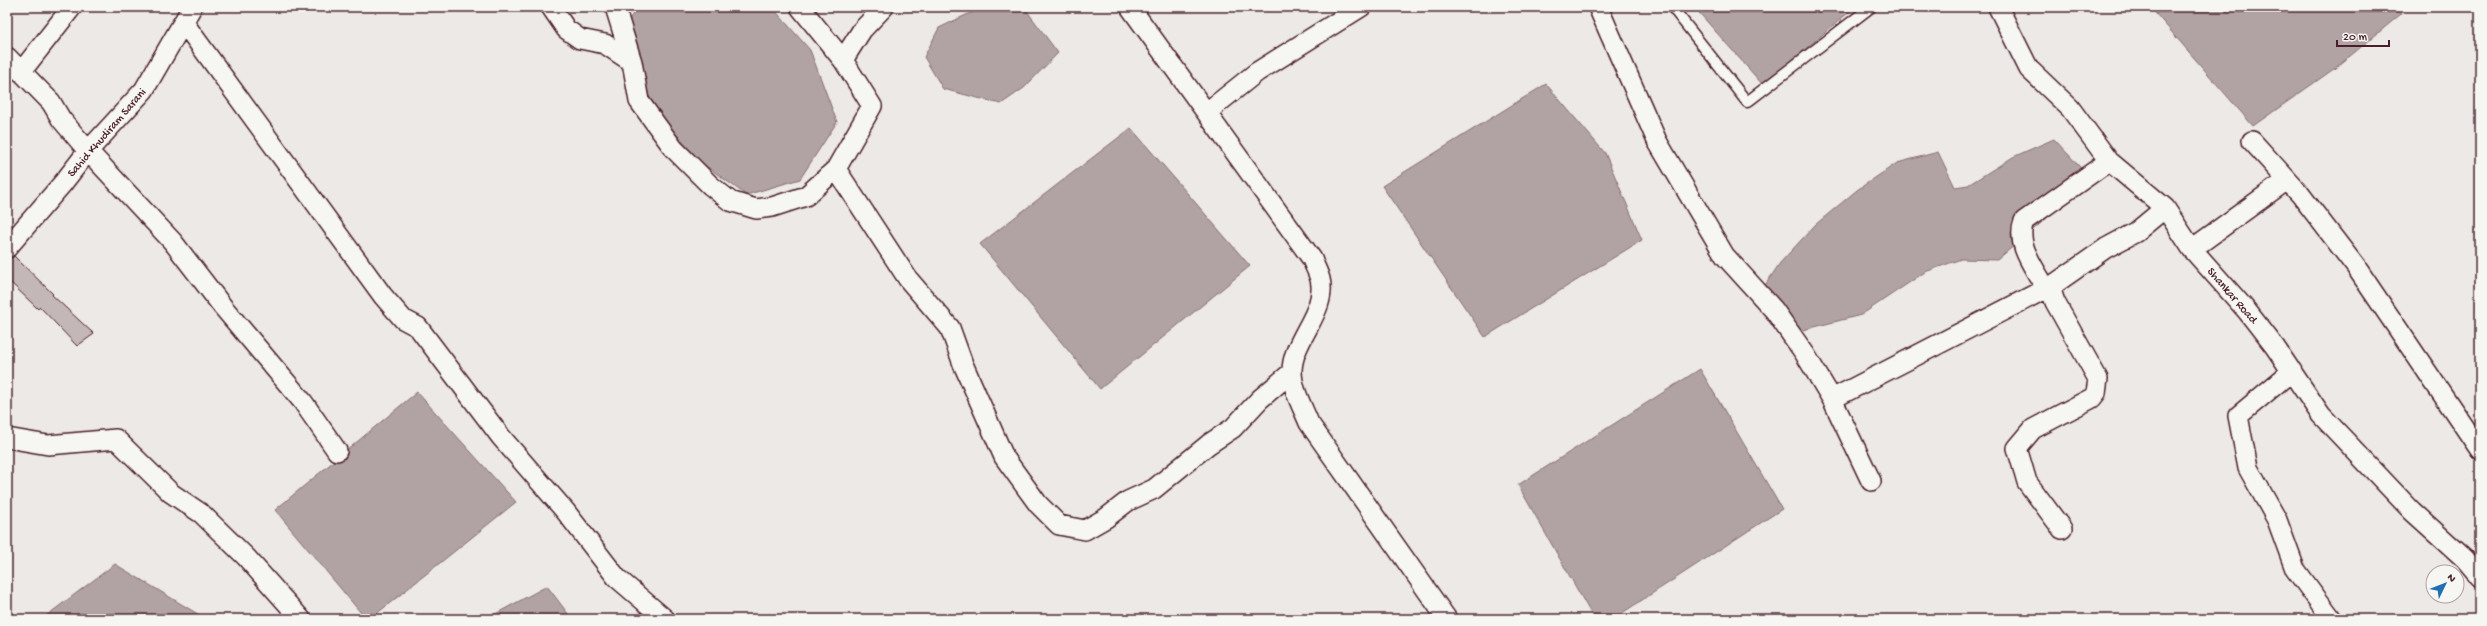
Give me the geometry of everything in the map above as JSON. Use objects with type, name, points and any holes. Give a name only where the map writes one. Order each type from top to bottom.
[{"type":"street","points":[[21,72],[72,7]]},
{"type":"street","points":[[551,7],[566,29],[580,39],[605,44],[632,62]]},
{"type":"street","points":[[615,7],[632,62],[639,101],[646,112],[674,149],[710,186],[730,201],[756,210],[772,208],[806,196],[836,170],[872,106],[843,60],[800,7]]},
{"type":"street","points":[[843,60],[862,30],[884,7]]},
{"type":"street","points":[[1130,7],[1312,259],[1320,280],[1319,301],[1293,358],[1292,372],[1298,396],[1309,423],[1447,619]]},
{"type":"street","points":[[1207,112],[1257,72],[1361,7]]},
{"type":"street","points":[[1598,7],[1657,141],[1725,256],[1774,310],[1806,354],[1832,399],[1871,481]]},
{"type":"street","name":"Shankar Road","points":[[1998,7],[2029,69],[2070,108],[2109,161],[2165,208],[2192,249],[2247,311],[2292,371],[2321,415],[2412,511],[2465,559],[2480,576]]},
{"type":"street","points":[[188,15],[383,296],[403,318],[418,327],[502,437],[566,512],[617,578],[665,619]]},
{"type":"street","name":"Sahid Khudiram Sarani","points":[[7,248],[88,151],[144,90],[188,15]]},
{"type":"street","points":[[7,57],[51,102],[60,119],[173,242],[223,307],[303,402],[337,451]]},
{"type":"street","points":[[2252,141],[2288,180],[2356,267],[2480,450]]},
{"type":"street","points":[[2062,529],[2027,482],[2017,448],[2033,429],[2092,398],[2098,387],[2098,379],[2055,302],[2050,287],[2021,242],[2020,231],[2024,221],[2109,161]]},
{"type":"street","points":[[836,170],[908,279],[950,328],[963,364],[1004,456],[1038,504],[1059,525],[1085,530],[1106,518],[1128,501],[1154,489],[1209,444],[1233,428],[1260,399],[1292,372]]},
{"type":"street","points":[[2192,249],[2288,180]]},
{"type":"street","points":[[1832,399],[2050,287],[2106,248],[2136,232],[2165,208]]},
{"type":"street","points":[[2292,371],[2238,416],[2248,468],[2277,520],[2295,569],[2332,619]]},
{"type":"street","points":[[7,438],[48,445],[116,439],[171,493],[202,514],[246,556],[301,619]]},
{"type":"lane","points":[[1672,7],[1747,102],[1871,7]]},
{"type":"shaded area","points":[[637,7],[772,7],[810,50],[837,122],[800,179],[746,195],[698,160],[652,105],[626,25]]},
{"type":"shaded area","points":[[989,7],[1024,7],[1058,53],[1024,88],[1001,104],[943,89],[924,57],[939,28],[968,14]]},
{"type":"shaded area","points":[[1694,7],[1855,7],[1763,85]]},
{"type":"shaded area","points":[[2150,7],[2396,7],[2401,14],[2338,66],[2253,126]]},
{"type":"shaded area","points":[[1546,84],[1605,153],[1642,240],[1485,337],[1382,186]]},
{"type":"shaded area","points":[[1131,128],[1250,266],[1100,389],[980,244]]},
{"type":"shaded area","points":[[2054,139],[2092,180],[1997,260],[1961,259],[1925,272],[1861,315],[1791,333],[1753,303],[1780,263],[1815,225],[1857,190],[1897,163],[1938,152],[1955,187],[1968,185],[2013,157]]},
{"type":"shaded area","points":[[1700,369],[1782,509],[1613,619],[1594,619],[1518,485]]},
{"type":"shaded area","points":[[417,392],[516,502],[370,619],[366,619],[275,510]]},
{"type":"shaded area","points":[[115,564],[206,619],[36,619],[46,616]]},
{"type":"shaded area","points":[[547,586],[572,619],[486,619]]},
{"type":"building","points":[[14,256],[53,294],[52,295],[94,334],[77,346],[40,307],[38,309],[7,279],[7,259]]}]
